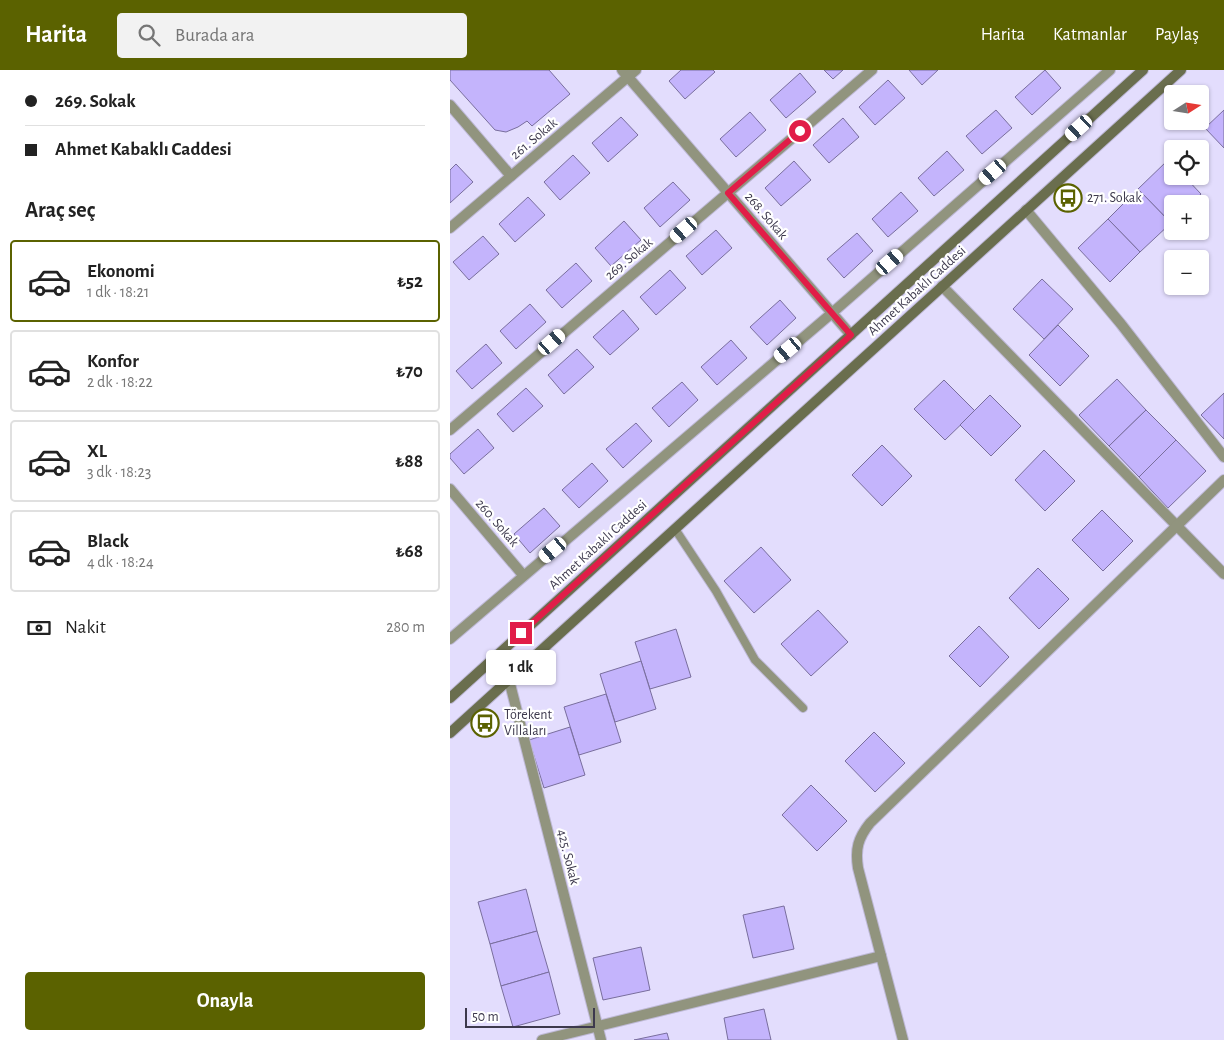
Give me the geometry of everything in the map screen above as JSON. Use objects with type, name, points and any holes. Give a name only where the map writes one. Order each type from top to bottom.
[{"type":"main road","name":"Ahmet Kabaklı Caddesi","points":[[450,698],[1144,70]]},
{"type":"main road","name":"Ahmet Kabaklı Caddesi","points":[[450,733],[1180,70]]},
{"type":"street","name":"269. Sokak","points":[[450,430],[872,70]]},
{"type":"street","points":[[450,639],[832,313],[1110,70]]},
{"type":"street","name":"268. Sokak","points":[[629,72],[728,193],[851,335]]},
{"type":"street","name":"261. Sokak","points":[[450,228],[629,72]]},
{"type":"street","points":[[450,105],[511,176]]},
{"type":"street","points":[[1026,210],[1122,324],[1224,457]]},
{"type":"street","points":[[942,286],[1224,574]]},
{"type":"street","points":[[903,1040],[857,862],[858,842],[862,832],[1224,480]]},
{"type":"street","name":"260. Sokak","points":[[450,489],[523,575]]},
{"type":"street","name":"425. Sokak","points":[[508,680],[601,1040]]},
{"type":"street","points":[[542,1040],[881,956]]},
{"type":"lane","points":[[675,529],[716,591],[755,660],[803,708]]},
{"type":"building","points":[[450,70],[549,70],[570,94],[532,126],[527,121],[506,132],[495,130],[450,80]]},
{"type":"building","points":[[681,70],[713,70],[715,72],[685,99],[669,81]]},
{"type":"building","points":[[824,70],[843,70],[833,79]]},
{"type":"building","points":[[909,70],[938,70],[922,85]]},
{"type":"building","points":[[1045,70],[1061,88],[1032,115],[1015,97]]},
{"type":"building","points":[[800,73],[816,92],[786,118],[770,100]]},
{"type":"building","points":[[888,80],[905,98],[875,125],[859,107]]},
{"type":"building","points":[[996,110],[1012,128],[982,154],[966,136]]},
{"type":"building","points":[[1224,110],[1224,148],[1207,130],[1209,130],[1209,124]]},
{"type":"building","points":[[750,112],[766,130],[736,157],[720,139]]},
{"type":"building","points":[[621,117],[638,135],[608,162],[592,143]]},
{"type":"building","points":[[843,118],[859,137],[829,163],[813,145]]},
{"type":"building","points":[[947,151],[964,170],[934,196],[918,178]]},
{"type":"building","points":[[573,155],[590,173],[560,200],[544,182]]},
{"type":"building","points":[[794,161],[811,180],[781,206],[765,188]]},
{"type":"building","points":[[456,164],[473,182],[450,203],[450,170]]},
{"type":"building","points":[[1164,164],[1164,185],[1192,185],[1201,194],[1164,195],[1164,216],[1138,189]]},
{"type":"building","points":[[673,182],[690,200],[660,227],[644,208]]},
{"type":"building","points":[[1138,189],[1164,216],[1164,230],[1140,252],[1108,219]]},
{"type":"building","points":[[901,192],[918,211],[888,237],[872,219]]},
{"type":"building","points":[[528,197],[545,215],[515,242],[499,224]]},
{"type":"building","points":[[1108,219],[1140,252],[1110,282],[1078,248]]},
{"type":"building","points":[[624,221],[641,240],[611,266],[595,248]]},
{"type":"building","points":[[716,230],[732,248],[702,275],[686,256]]},
{"type":"building","points":[[857,233],[873,251],[844,278],[827,259]]},
{"type":"building","points":[[483,236],[499,254],[469,280],[453,262]]},
{"type":"building","points":[[576,263],[592,281],[562,308],[546,290]]},
{"type":"building","points":[[670,270],[686,288],[656,315],[640,297]]},
{"type":"building","points":[[1042,279],[1073,309],[1044,339],[1013,309]]},
{"type":"building","points":[[780,300],[796,318],[767,345],[750,327]]},
{"type":"building","points":[[530,304],[546,322],[516,349],[500,331]]},
{"type":"building","points":[[623,310],[639,329],[610,355],[593,337]]},
{"type":"building","points":[[1058,325],[1089,356],[1060,386],[1029,355]]},
{"type":"building","points":[[731,340],[747,358],[717,385],[701,367]]},
{"type":"building","points":[[486,344],[502,363],[472,389],[456,371]]},
{"type":"building","points":[[577,349],[594,367],[564,394],[548,375]]},
{"type":"building","points":[[1117,379],[1146,410],[1109,446],[1079,415]]},
{"type":"building","points":[[944,380],[975,411],[945,440],[914,409]]},
{"type":"building","points":[[682,382],[698,400],[669,427],[652,408]]},
{"type":"building","points":[[526,388],[543,406],[513,432],[497,414]]},
{"type":"building","points":[[1224,393],[1224,439],[1201,415]]},
{"type":"building","points":[[990,395],[1021,426],[991,456],[960,425]]},
{"type":"building","points":[[1146,410],[1176,440],[1139,477],[1109,446]]},
{"type":"building","points":[[636,423],[652,441],[623,468],[606,449]]},
{"type":"building","points":[[478,429],[494,448],[464,474],[450,458],[450,454]]},
{"type":"building","points":[[1176,440],[1206,471],[1168,508],[1139,477]]},
{"type":"building","points":[[882,445],[912,476],[882,506],[852,475]]},
{"type":"building","points":[[1044,450],[1075,481],[1045,511],[1015,480]]},
{"type":"building","points":[[592,463],[608,481],[579,508],[562,490]]},
{"type":"building","points":[[544,508],[560,526],[530,553],[514,534]]},
{"type":"building","points":[[1102,510],[1133,541],[1103,571],[1072,540]]},
{"type":"building","points":[[761,547],[791,580],[754,613],[724,581]]},
{"type":"building","points":[[1038,568],[1069,599],[1039,629],[1009,598]]},
{"type":"building","points":[[818,610],[848,642],[811,676],[781,644]]},
{"type":"building","points":[[979,626],[1009,657],[980,687],[949,656]]},
{"type":"building","points":[[676,629],[691,677],[650,689],[635,642]]},
{"type":"building","points":[[641,661],[656,709],[615,722],[600,674]]},
{"type":"building","points":[[606,694],[621,742],[579,755],[564,707]]},
{"type":"building","points":[[570,727],[585,775],[544,788],[529,740]]},
{"type":"building","points":[[874,732],[905,763],[875,792],[845,761]]},
{"type":"building","points":[[811,785],[847,821],[817,851],[782,815]]},
{"type":"building","points":[[526,889],[537,931],[490,944],[478,902]]},
{"type":"building","points":[[784,906],[794,949],[753,958],[743,915]]},
{"type":"building","points":[[537,931],[549,972],[501,986],[490,944]]},
{"type":"building","points":[[641,947],[650,990],[603,1000],[593,958]]},
{"type":"building","points":[[549,972],[560,1014],[513,1027],[501,986]]},
{"type":"building","points":[[764,1009],[771,1040],[728,1040],[724,1018]]},
{"type":"building","points":[[667,1033],[669,1040],[634,1040]]},
{"type":"place","name":"271. Sokak","points":[[1068,198]]},
{"type":"place","name":"Törekent Villaları","points":[[485,723]]},
{"type":"route","points":[[521,633],[851,335],[728,193],[800,131]]}]
